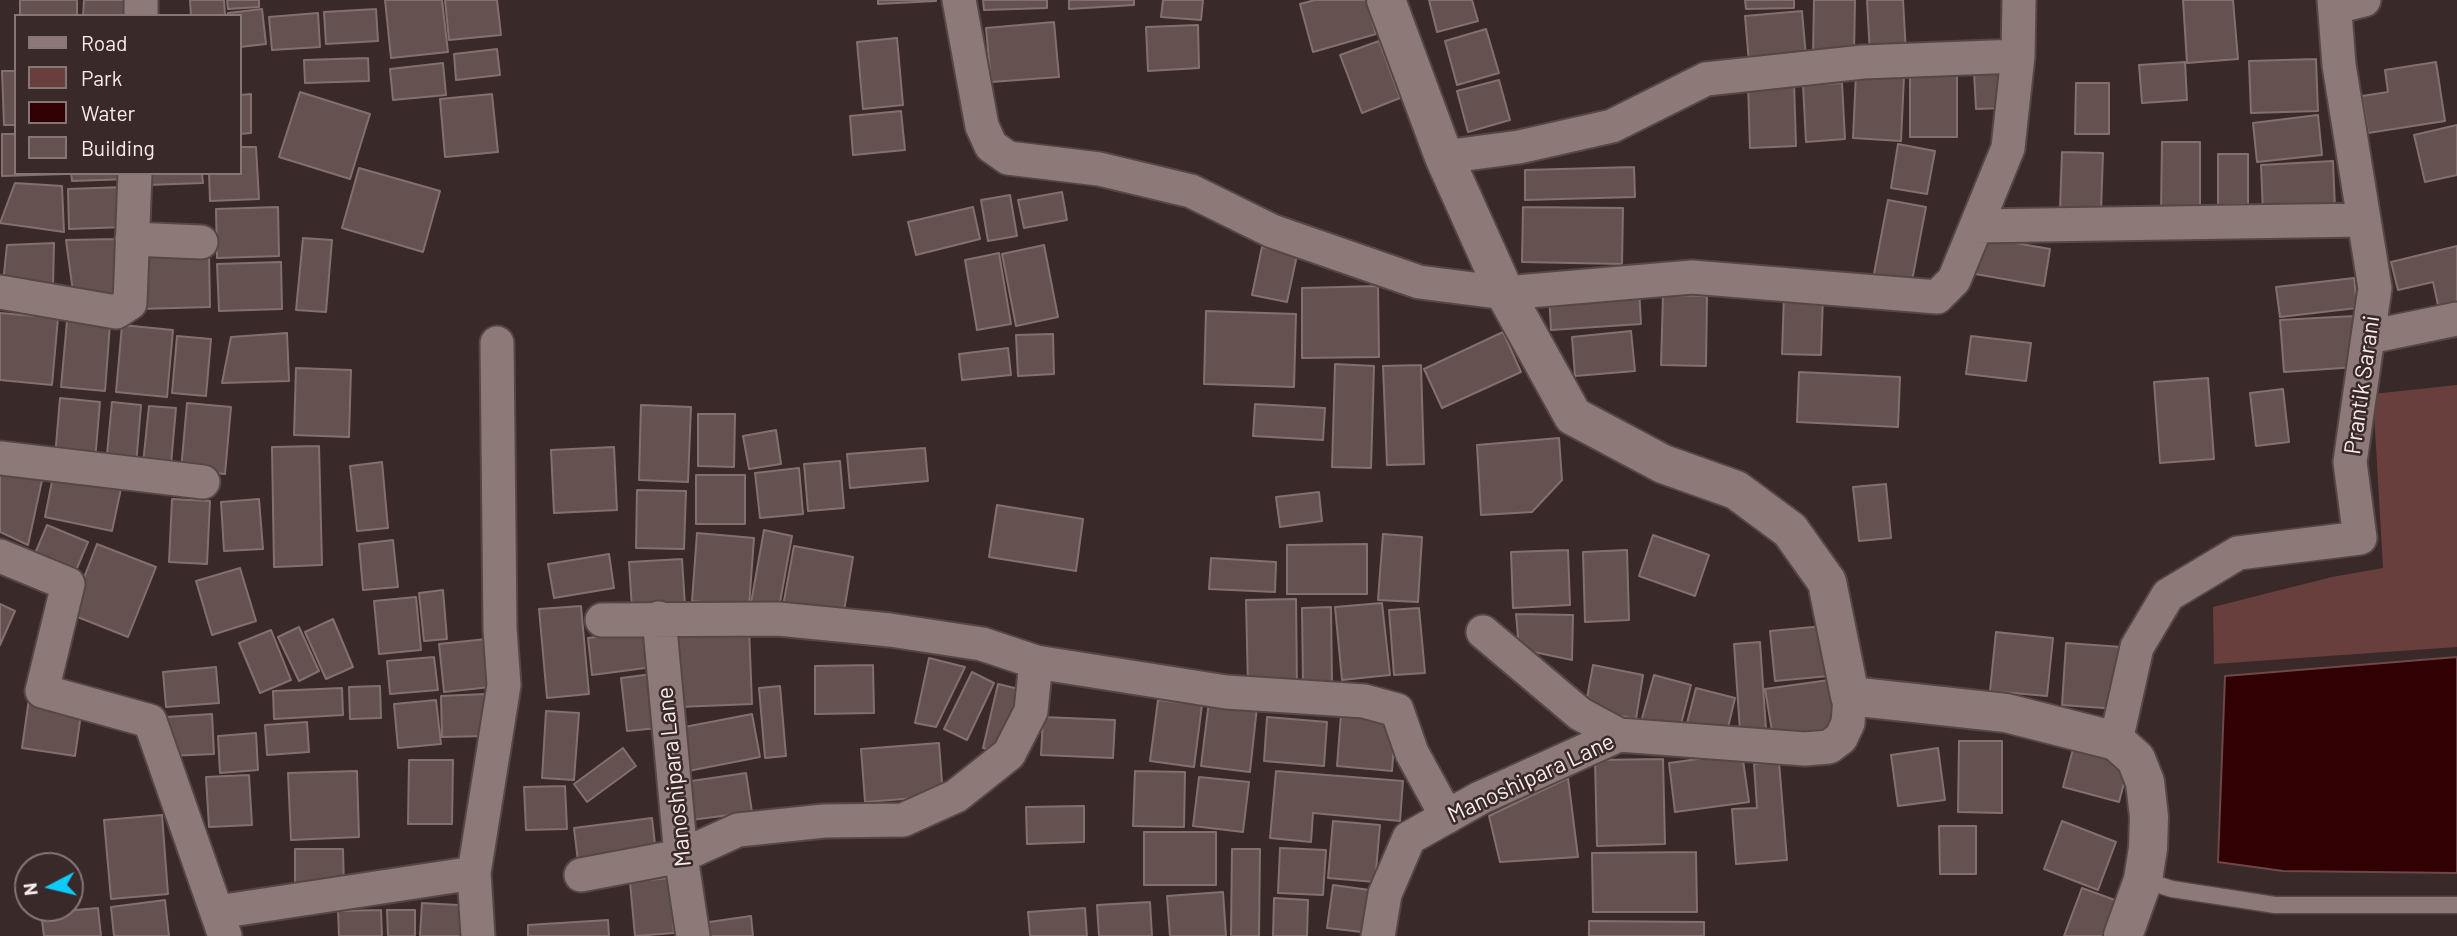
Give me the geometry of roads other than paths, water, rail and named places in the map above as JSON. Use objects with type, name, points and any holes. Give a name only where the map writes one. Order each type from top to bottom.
[{"type":"street","points":[[959,0],[982,126],[991,146],[1008,158],[1099,169],[1191,191],[1272,231],[1419,282],[1505,293],[1692,277],[1937,297],[1954,280],[2008,148],[2018,56],[2019,0]]},
{"type":"street","points":[[1386,0],[1444,157],[1505,293],[1573,416],[1663,464],[1736,490],[1790,530],[1827,582],[1850,696],[2006,713],[2116,741],[2136,759],[2145,782],[2149,817],[2148,848],[2143,880],[2123,936]]},
{"type":"street","name":"Prantik Sarani","points":[[2116,741],[2137,648],[2168,594],[2238,553],[2360,538],[2350,462],[2375,288],[2339,65],[2344,2]]},
{"type":"street","points":[[1444,157],[1519,147],[1612,126],[1706,79],[1863,62],[2018,56]]},
{"type":"street","points":[[0,292],[116,312],[130,303],[135,175]]},
{"type":"street","points":[[1976,226],[2364,220]]},
{"type":"street","points":[[132,239],[201,242]]},
{"type":"street","points":[[2368,337],[2457,319]]},
{"type":"street","points":[[478,936],[474,873],[504,685],[500,629],[497,343]]},
{"type":"street","points":[[0,458],[203,482]]},
{"type":"street","points":[[0,556],[68,584],[42,691],[150,720],[222,924],[474,873]]},
{"type":"street","name":"Manoshipara Lane","points":[[659,618],[681,856],[693,936]]},
{"type":"street","points":[[602,620],[778,619],[890,630],[982,643],[1036,662],[1226,692],[1364,701],[1397,710],[1412,753],[1447,817]]},
{"type":"street","points":[[1483,632],[1580,714],[1619,734]]},
{"type":"street","points":[[581,876],[681,856],[737,830],[824,821],[903,820],[956,796],[1009,754],[1031,711],[1036,662]]},
{"type":"street","name":"Manoshipara Lane","points":[[1378,936],[1385,894],[1409,838],[1480,798],[1619,734],[1805,749],[1829,747],[1841,738],[1848,723],[1850,696]]},
{"type":"lane","points":[[2143,880],[2172,890],[2275,905],[2457,905]]},
{"type":"water","points":[[2457,657],[2457,873],[2283,871],[2218,862],[2225,676]]}]
